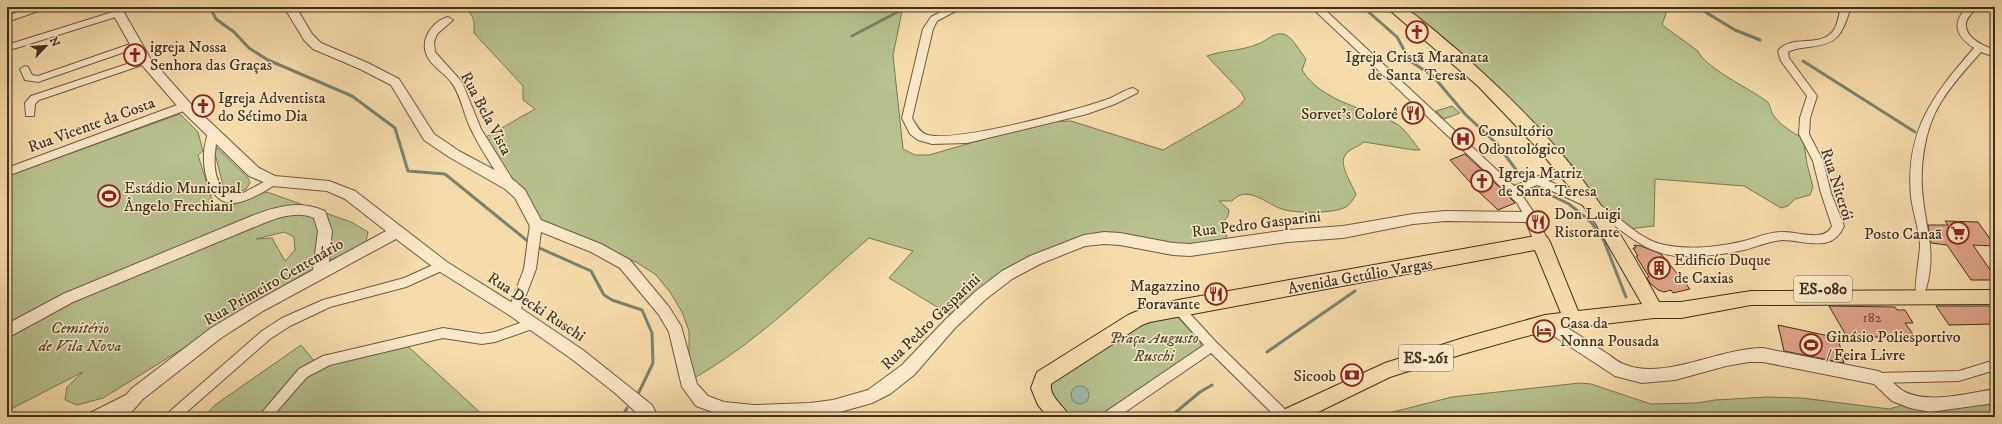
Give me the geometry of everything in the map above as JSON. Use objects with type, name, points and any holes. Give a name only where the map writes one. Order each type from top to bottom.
[{"type":"main road","points":[[1393,7],[1418,26],[1464,66],[1529,130],[1565,170],[1589,203],[1636,275],[1654,310]]},
{"type":"main road","points":[[1541,242],[1572,319]]},
{"type":"main road","name":"Avenida Getúlio Vargas","points":[[1178,308],[1541,242]]},
{"type":"main road","name":"ES-080","points":[[1654,310],[1674,302],[1736,290],[1995,290]]},
{"type":"main road","name":"ES-080","points":[[1654,310],[1681,310],[1751,298],[1995,297]]},
{"type":"main road","points":[[1060,417],[1040,391],[1041,383],[1044,378],[1135,320],[1146,315],[1178,308]]},
{"type":"main road","name":"ES-261","points":[[1287,417],[1385,371],[1463,346],[1545,323],[1654,310]]},
{"type":"street","points":[[7,18],[41,7]]},
{"type":"street","points":[[290,7],[308,38],[317,46],[370,69],[395,82],[429,137],[454,154],[510,185],[520,194],[536,224],[534,245],[522,294],[514,311]]},
{"type":"street","points":[[958,7],[934,19],[928,29],[907,118],[914,131],[922,137],[932,140],[967,140],[1087,110],[1111,102],[1133,91]]},
{"type":"street","points":[[1316,7],[1512,191],[1523,204],[1531,217],[1541,242]]},
{"type":"street","name":"Rua Niterói","points":[[1589,203],[1608,215],[1636,238],[1649,246],[1675,251],[1734,248],[1782,236],[1820,239],[1834,234],[1838,226],[1826,193],[1818,161],[1804,134],[1805,118],[1812,96],[1788,66],[1782,54],[1783,51],[1791,46],[1814,44],[1833,37],[1839,30],[1846,7]]},
{"type":"street","points":[[1972,7],[1964,15],[1961,24],[1962,30],[1971,43],[1979,49],[1995,54]]},
{"type":"street","points":[[13,46],[117,10],[145,61],[185,106],[254,172],[273,181]]},
{"type":"street","name":"Rua Bela Vista","points":[[448,20],[441,23],[431,34],[429,41],[430,51],[434,59],[458,83],[477,132],[510,185]]},
{"type":"street","points":[[25,69],[28,78],[38,78],[136,45]]},
{"type":"street","points":[[1920,289],[1923,280],[1924,233],[1919,211],[1916,184],[1916,161],[1932,108],[1951,82],[1979,49]]},
{"type":"street","points":[[30,113],[30,104],[35,98],[145,61]]},
{"type":"street","name":"Rua Vicente da Costa","points":[[7,172],[185,106]]},
{"type":"street","points":[[213,134],[209,151],[209,165],[217,191],[223,198],[229,199],[242,196],[273,181]]},
{"type":"street","points":[[1512,191],[1565,170]]},
{"type":"street","name":"Rua Decki Ruschi","points":[[273,181],[329,186],[340,190],[359,201],[442,266],[514,311],[578,355],[621,388],[646,410],[650,417]]},
{"type":"street","points":[[1531,183],[1589,203]]},
{"type":"street","points":[[7,332],[68,298],[259,218],[288,210],[306,209],[320,215],[325,232],[320,272]]},
{"type":"street","name":"Rua Pedro Gasparini","points":[[536,224],[614,257],[625,264],[637,276],[664,312],[676,331],[690,387],[702,402],[724,409],[738,411],[781,412],[833,407],[872,396],[884,389],[908,370],[950,324],[980,295],[1007,275],[1034,260],[1084,241],[1104,238],[1120,239],[1173,249],[1190,250],[1288,236],[1343,232],[1445,216],[1531,217]]},
{"type":"street","name":"Rua Primeiro Centenário","points":[[117,417],[137,394],[216,333],[258,306],[398,231]]},
{"type":"street","points":[[172,417],[266,335],[286,322],[327,303],[399,284],[442,266]]},
{"type":"street","points":[[1178,308],[1212,346],[1287,417]]},
{"type":"street","points":[[1545,323],[1621,371],[1642,376],[1675,373],[1726,359],[1749,355],[1779,357],[1878,378],[1959,376],[1995,365]]},
{"type":"street","points":[[264,417],[303,373],[327,360],[372,348],[443,333],[482,339],[495,337],[531,324]]},
{"type":"street","points":[[1108,417],[1212,346]]},
{"type":"street","points":[[1878,378],[1898,396],[1920,404],[1930,405],[1995,396]]},
{"type":"street","points":[[94,417],[137,394]]},
{"type":"green space","points":[[440,7],[903,7],[893,55],[903,149],[915,155],[929,155],[1044,122],[1071,121],[1163,150],[1238,107],[1245,99],[1241,92],[1207,56],[1252,46],[1275,35],[1282,34],[1291,39],[1306,59],[1302,70],[1310,81],[1320,90],[1332,97],[1395,123],[1405,131],[1420,150],[1364,142],[1350,151],[1346,154],[1343,163],[1346,174],[1356,195],[1349,205],[1333,211],[1307,212],[1285,210],[1278,208],[1258,197],[1245,194],[1238,196],[1232,201],[1219,201],[1229,210],[1228,216],[1223,222],[1228,242],[1197,247],[1129,237],[1060,246],[952,316],[889,278],[913,251],[869,238],[760,333],[714,366],[689,381],[687,373],[689,331],[682,312],[670,292],[655,274],[636,262],[535,222],[484,138],[535,109],[523,100],[523,86],[474,33],[473,17],[470,13],[461,9]]},
{"type":"green space","points":[[1398,7],[1668,7],[1662,25],[1698,51],[1709,64],[1718,71],[1767,101],[1772,113],[1778,121],[1790,131],[1803,138],[1807,164],[1813,187],[1810,195],[1795,199],[1788,206],[1781,208],[1744,186],[1655,179],[1654,226],[1628,229],[1600,206],[1473,63]]},
{"type":"green space","points":[[1452,106],[1460,113],[1444,119],[1436,111]]},
{"type":"green space","name":"Cemitério de Vila Nova","points":[[180,114],[198,132],[203,151],[198,155],[216,213],[250,197],[267,192],[351,222],[368,232],[366,242],[302,275],[103,398],[77,405],[65,400],[67,387],[83,372],[7,411],[7,339],[62,307],[7,326],[7,176]],"holes":[[[284,232],[294,237],[295,250],[285,261],[272,238],[256,239]]]},
{"type":"green space","points":[[217,148],[248,178],[250,183],[246,189],[234,194],[223,185],[214,150]]},
{"type":"green space","name":"Praça Augusto Ruschi","points":[[1175,314],[1201,343],[1201,347],[1097,417],[1069,417],[1046,387],[1144,320]]},
{"type":"green space","points":[[401,340],[485,417],[204,417],[215,405],[301,345],[321,369],[335,355]]},
{"type":"green space","points":[[1580,383],[1591,384],[1651,404],[1697,403],[1715,400],[1768,397],[1802,398],[1889,409],[1915,402],[1995,398],[1995,417],[1373,417],[1452,397]]},
{"type":"shaded area","points":[[1080,386],[1086,389],[1089,395],[1086,401],[1080,404],[1074,401],[1071,395],[1074,389]]},
{"type":"building","name":"Igreja Matriz de Santa Teresa","points":[[1465,154],[1515,203],[1498,210],[1478,191],[1450,160]]},
{"type":"building","points":[[1945,221],[1978,222],[1995,246],[1973,245],[1995,277],[1995,280],[1971,280],[1947,245],[1931,243],[1928,225],[1948,225]]},
{"type":"building","name":"Edificío Duque de Caxias","points":[[1634,245],[1641,246],[1661,254],[1690,289],[1673,293],[1671,290],[1664,292],[1658,290],[1647,278],[1649,277],[1636,256],[1638,256],[1633,248],[1636,248]]},
{"type":"building","points":[[1829,306],[1895,307],[1897,310],[1905,310],[1913,323],[1905,323],[1915,337],[1847,337]]},
{"type":"building","points":[[1936,306],[1989,306],[1995,314],[1995,324],[1949,325]]},
{"type":"building","name":"Ginásio Poliesportivo / Feira Livre","points":[[1778,325],[1838,338],[1844,363],[1784,351]]},
{"type":"waterway","points":[[210,7],[216,19],[234,32],[249,48],[268,60],[352,96],[395,128],[408,171],[445,174],[530,243]]},
{"type":"waterway","points":[[852,36],[907,7]]},
{"type":"waterway","points":[[1363,7],[1397,37],[1410,61],[1433,76],[1465,114],[1497,144],[1526,183],[1569,204],[1591,222],[1604,241],[1626,297]]},
{"type":"waterway","points":[[1697,7],[1735,30],[1760,40]]},
{"type":"waterway","points":[[1803,61],[1915,132]]},
{"type":"waterway","points":[[535,246],[591,271],[604,295],[612,300],[642,310],[652,333],[653,363],[639,392]]},
{"type":"waterway","points":[[1267,352],[1355,291]]},
{"type":"waterway","points":[[1170,417],[1200,392],[1212,385]]},
{"type":"waterway","points":[[622,417],[627,408]]},
{"type":"place","name":"Igreja Cristã Maranata de Santa Teresa","points":[[1417,32]]},
{"type":"place","name":"igreja Nossa Senhora das Graças","points":[[135,55]]},
{"type":"place","name":"Igreja Adventista do Sétimo Dia","points":[[203,106]]},
{"type":"place","name":"Sorvet's Colorê","points":[[1413,113]]},
{"type":"place","name":"Consultório Odontológico","points":[[1463,139]]},
{"type":"place","name":"Igreja Matriz de Santa Teresa","points":[[1482,181]]},
{"type":"place","name":"Estádio Municipal Ângelo Frechiani","points":[[109,196]]},
{"type":"place","name":"Don Luigi Ristorante","points":[[1538,222]]},
{"type":"place","name":"Posto Canaã","points":[[1958,233]]},
{"type":"place","name":"Edificío Duque de Caxias","points":[[1659,268]]},
{"type":"place","name":"Magazzino Foravante","points":[[1216,294]]},
{"type":"place","name":"Casa da Nonna Pousada","points":[[1544,331]]},
{"type":"place","name":"Ginásio Poliesportivo / Feira Livre","points":[[1811,345]]},
{"type":"place","name":"Sicoob","points":[[1352,375]]}]
